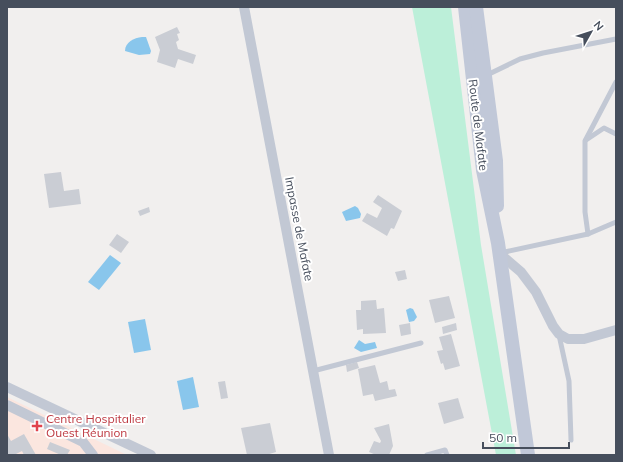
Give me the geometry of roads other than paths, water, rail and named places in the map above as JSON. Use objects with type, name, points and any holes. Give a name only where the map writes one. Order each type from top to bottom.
[{"type":"main road","name":"Route de Mafate","points":[[465,7],[496,161],[498,248],[528,455]]},
{"type":"main road","name":"Route de Mafate","points":[[476,7],[479,77]]},
{"type":"street","name":"Impasse de Mafate","points":[[244,7],[329,455]]},
{"type":"street","points":[[498,248],[525,277],[536,292],[552,326],[559,334],[568,339],[584,339],[616,330]]},
{"type":"street","points":[[7,387],[139,452],[151,455]]},
{"type":"street","points":[[7,405],[83,442],[94,455]]},
{"type":"lane","points":[[479,77],[520,59],[616,38]]},
{"type":"lane","points":[[588,234],[585,212],[585,141],[616,82]]},
{"type":"lane","points":[[585,141],[604,128],[616,134]]},
{"type":"lane","points":[[498,248],[588,234],[616,222]]},
{"type":"lane","points":[[559,334],[568,381],[570,440]]},
{"type":"lane","points":[[313,371],[421,343]]},
{"type":"lane","points":[[427,455],[436,454],[445,450],[447,455]]},
{"type":"water","points":[[146,37],[151,51],[150,54],[139,55],[125,51],[125,48],[130,41]]},
{"type":"water","points":[[355,206],[361,214],[360,218],[346,221],[342,212]]},
{"type":"water","points":[[110,255],[121,263],[99,290],[88,282]]},
{"type":"water","points":[[410,308],[413,309],[417,317],[414,321],[409,322],[406,310]]},
{"type":"water","points":[[145,319],[151,350],[134,353],[128,322]]},
{"type":"water","points":[[359,340],[365,344],[375,342],[377,348],[361,352],[354,348]]},
{"type":"water","points":[[193,377],[199,407],[183,410],[177,381]]},
{"type":"place","name":"Centre Hospitalier Ouest Réunion","points":[[37,426]]}]
